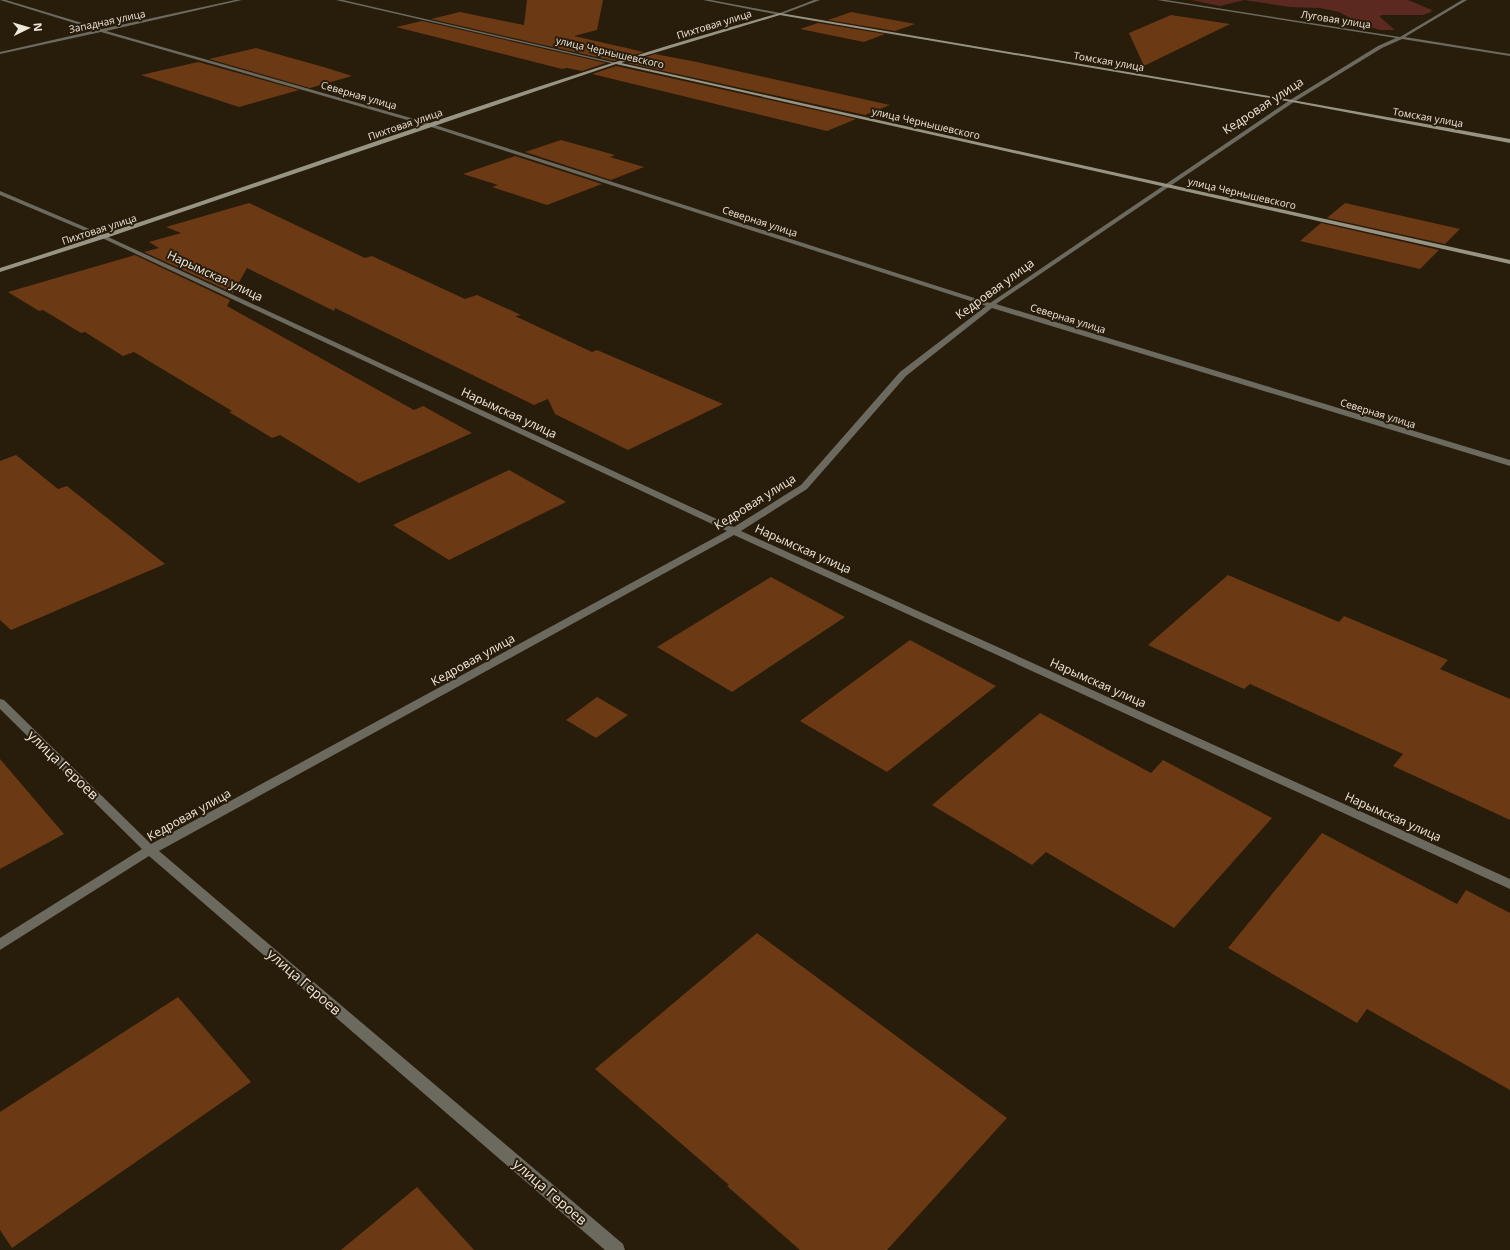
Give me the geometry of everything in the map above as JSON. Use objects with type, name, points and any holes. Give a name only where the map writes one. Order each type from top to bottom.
[{"type":"street","name":"Северная улица","points":[[2,0],[102,31],[430,125],[991,305],[1510,463]]},
{"type":"street","name":"Западная улица","points":[[0,53],[240,0]]},
{"type":"street","name":"улица Чернышевского","points":[[338,0],[1510,262]]},
{"type":"street","name":"Томская улица","points":[[705,0],[1292,101],[1510,141]]},
{"type":"street","name":"Пихтовая улица","points":[[0,270],[104,237],[615,63],[780,14],[818,0]]},
{"type":"street","name":"Луговая улица","points":[[1159,0],[1510,55]]},
{"type":"street","name":"Кедровая улица","points":[[0,945],[150,850],[734,531],[804,487],[903,374],[991,305],[1292,101],[1380,47],[1401,38],[1465,0]]},
{"type":"street","name":"Нарымская улица","points":[[0,193],[104,237],[734,531],[1510,884]]},
{"type":"street","name":"улица Героев","points":[[0,703],[150,850],[617,1250]]},
{"type":"shaded area","points":[[1191,0],[1244,0],[1220,6]]},
{"type":"shaded area","points":[[1244,0],[1408,0],[1432,10],[1431,12],[1423,15],[1381,15],[1380,17],[1395,30],[1380,30],[1363,25],[1339,12],[1320,8],[1289,7]]},
{"type":"building","points":[[527,0],[603,0],[597,30],[574,36],[644,52],[614,61],[431,19],[460,12],[524,25]]},
{"type":"building","points":[[851,12],[915,24],[895,31],[828,20]]},
{"type":"building","points":[[1171,15],[1230,24],[1144,66],[1129,33]]},
{"type":"building","points":[[422,21],[606,63],[582,71],[567,68],[562,69],[396,27]]},
{"type":"building","points":[[818,23],[885,34],[864,42],[800,29]]},
{"type":"building","points":[[256,48],[352,76],[310,88],[209,59]]},
{"type":"building","points":[[655,54],[890,105],[865,115],[627,63]]},
{"type":"building","points":[[198,62],[299,90],[239,107],[141,75]]},
{"type":"building","points":[[616,66],[856,119],[827,131],[592,74]]},
{"type":"building","points":[[561,140],[615,155],[610,157],[644,167],[611,180],[525,152]]},
{"type":"building","points":[[515,156],[602,184],[547,205],[492,187],[498,185],[463,174]]},
{"type":"building","points":[[249,203],[365,258],[372,256],[465,299],[477,295],[521,315],[515,316],[592,352],[597,350],[723,404],[628,450],[555,414],[548,399],[534,405],[335,308],[334,311],[247,268],[233,293],[144,252],[159,248],[149,242],[181,233],[166,227]]},
{"type":"building","points":[[1345,203],[1460,229],[1445,244],[1327,218]]},
{"type":"building","points":[[1321,223],[1439,250],[1420,269],[1300,241]]},
{"type":"building","points":[[135,255],[230,300],[227,306],[414,410],[423,406],[472,433],[359,483],[280,435],[272,438],[229,412],[232,411],[134,352],[123,356],[85,332],[81,333],[43,310],[39,311],[8,292]]},
{"type":"building","points":[[16,455],[58,489],[67,486],[165,564],[11,630],[0,620],[0,461]]},
{"type":"building","points":[[509,470],[566,502],[449,560],[393,525]]},
{"type":"building","points":[[1228,575],[1339,622],[1344,616],[1448,660],[1440,669],[1510,699],[1510,820],[1393,766],[1403,754],[1250,684],[1244,689],[1148,645]]},
{"type":"building","points":[[771,577],[845,617],[732,692],[657,647]]},
{"type":"building","points":[[910,640],[996,686],[887,772],[800,721]]},
{"type":"building","points":[[597,697],[628,715],[596,738],[566,720]]},
{"type":"building","points":[[1040,713],[1151,773],[1163,760],[1272,818],[1174,928],[1046,852],[1032,865],[932,805]]},
{"type":"building","points":[[0,759],[64,834],[0,869]]},
{"type":"building","points":[[1322,833],[1457,904],[1466,890],[1510,913],[1510,1090],[1367,1009],[1357,1023],[1228,948]]},
{"type":"building","points":[[757,933],[1007,1118],[887,1250],[800,1250],[727,1186],[729,1185],[595,1069]]},
{"type":"building","points":[[178,997],[251,1082],[12,1248],[0,1230],[0,1112]]},
{"type":"building","points":[[417,1187],[474,1250],[341,1250]]}]
